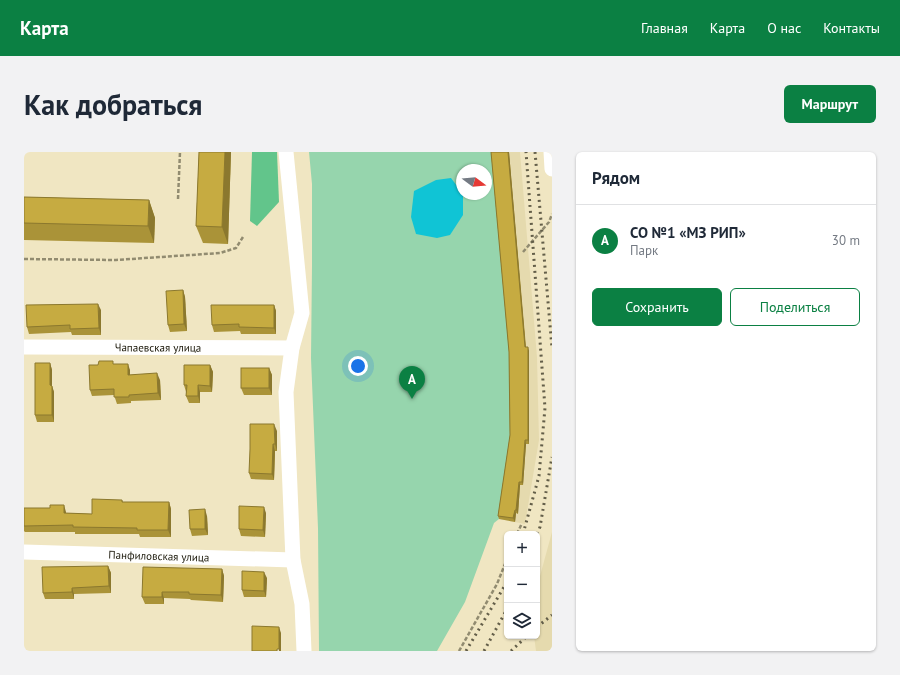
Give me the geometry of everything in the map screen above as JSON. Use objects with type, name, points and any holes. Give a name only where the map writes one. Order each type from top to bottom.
[{"type":"street","points":[[286,152],[302,313],[292,348],[286,392],[293,560],[302,604],[304,651]]},
{"type":"street","points":[[551,152],[552,169]]},
{"type":"street","name":"Чапаевская улица","points":[[24,347],[292,348]]},
{"type":"street","name":"Панфиловская улица","points":[[24,552],[293,560]]},
{"type":"path","points":[[178,199],[180,152]]},
{"type":"path","points":[[523,252],[549,222],[552,214]]},
{"type":"path","points":[[24,259],[116,260],[220,253],[236,248],[243,237]]},
{"type":"path","points":[[518,531],[522,523]]},
{"type":"path","points":[[460,651],[497,584],[504,566]]},
{"type":"shaded area","points":[[492,152],[520,152],[537,357],[539,440],[525,524],[499,519],[512,439]]},
{"type":"shaded area","points":[[552,532],[552,651],[536,651],[534,639],[540,639],[540,576]]},
{"type":"green space","points":[[252,152],[277,152],[279,202],[257,226],[250,221]]},
{"type":"green space","points":[[309,152],[492,152],[510,355],[512,439],[499,519],[494,523],[465,602],[437,651],[319,651],[318,528],[311,358],[312,184]]},
{"type":"water","points":[[451,178],[456,185],[456,200],[463,200],[463,215],[450,235],[437,238],[416,234],[411,217],[414,191],[436,180]]},
{"type":"building","points":[[199,152],[225,152],[222,227],[196,226]]},
{"type":"building","points":[[491,152],[508,152],[525,347],[528,347],[528,440],[525,440],[522,482],[519,482],[516,510],[513,518],[498,516],[510,435],[509,352]]},
{"type":"building","points":[[24,197],[149,200],[148,226],[24,223]]},
{"type":"building","points":[[183,290],[184,324],[168,325],[166,291]]},
{"type":"building","points":[[98,304],[99,328],[70,329],[70,325],[27,327],[26,305]]},
{"type":"building","points":[[211,305],[274,305],[274,328],[239,327],[239,324],[212,325]]},
{"type":"building","points":[[99,361],[113,361],[113,364],[128,364],[128,375],[157,373],[158,393],[129,395],[129,397],[114,397],[114,389],[90,390],[89,365],[98,365]]},
{"type":"building","points":[[35,363],[50,363],[52,415],[35,415]]},
{"type":"building","points":[[184,365],[210,365],[210,386],[198,385],[198,396],[186,396],[187,385],[184,385]]},
{"type":"building","points":[[241,368],[269,368],[269,388],[241,388]]},
{"type":"building","points":[[250,424],[274,424],[275,444],[273,444],[272,474],[249,473]]},
{"type":"building","points":[[92,499],[122,500],[122,502],[169,502],[168,530],[73,527],[73,525],[24,526],[24,508],[50,508],[50,505],[64,505],[64,513],[92,514]]},
{"type":"building","points":[[239,506],[264,507],[263,530],[239,529]]},
{"type":"building","points":[[205,509],[205,529],[190,529],[189,510]]},
{"type":"building","points":[[108,566],[109,586],[72,588],[72,592],[43,593],[42,567]]},
{"type":"building","points":[[143,567],[222,569],[221,595],[189,594],[189,592],[162,592],[162,597],[142,597]]},
{"type":"building","points":[[242,571],[264,572],[264,591],[242,590]]},
{"type":"building","points":[[252,626],[279,627],[279,649],[277,649],[277,651],[252,651]]},
{"type":"railway","points":[[524,531],[539,476],[545,408],[526,152]]},
{"type":"railway","points":[[535,152],[552,348]]},
{"type":"railway","points":[[538,531],[552,457]]},
{"type":"railway","points":[[466,651],[504,587]]},
{"type":"railway","points":[[484,651],[504,614]]},
{"type":"railway","points":[[540,625],[552,615]]},
{"type":"railway","points":[[511,651],[524,639]]},
{"type":"place","name":"СО №1 «МЗ РИП»","points":[[412,399]]}]
